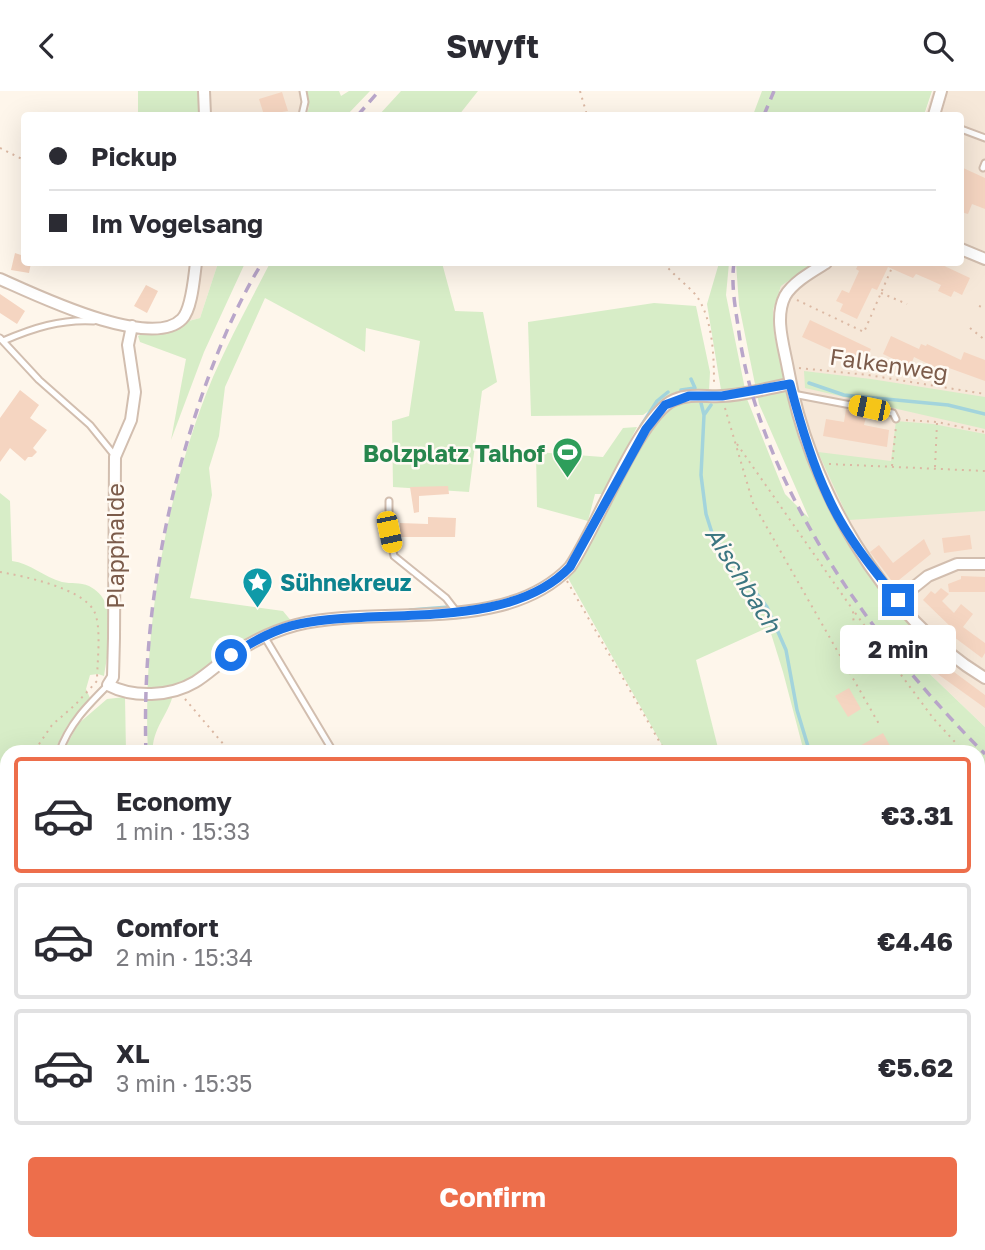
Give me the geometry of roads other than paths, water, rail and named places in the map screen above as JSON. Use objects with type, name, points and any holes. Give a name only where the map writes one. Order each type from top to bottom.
[{"type":"street","points":[[204,91],[205,112]]},
{"type":"street","points":[[935,112],[941,91]]},
{"type":"street","points":[[964,250],[985,259]]},
{"type":"street","points":[[0,279],[81,313],[117,324],[159,328],[182,320],[188,309],[195,266]]},
{"type":"street","points":[[821,266],[803,278],[786,295],[780,314],[792,389],[814,462],[829,498],[866,561],[924,631],[985,678]]},
{"type":"street","name":"Plapphalde","points":[[108,685],[113,677],[115,457],[131,420],[135,392],[128,345],[132,326]]},
{"type":"street","points":[[108,685],[122,692],[157,694],[177,690],[194,683],[231,655],[264,636],[282,629],[324,620],[456,611],[515,602],[545,587],[563,574],[582,549],[630,456],[658,412],[673,400],[792,389]]},
{"type":"street","points":[[898,600],[928,576],[957,564],[985,563]]},
{"type":"lane","points":[[303,91],[305,102],[303,112]]},
{"type":"lane","points":[[964,130],[985,138]]},
{"type":"lane","points":[[115,457],[90,425],[39,380],[1,340],[35,328],[68,321],[117,324]]},
{"type":"lane","points":[[792,389],[893,413],[896,419]]},
{"type":"lane","points":[[389,501],[389,532],[394,556],[446,598],[456,611]]},
{"type":"lane","points":[[264,636],[329,745]]},
{"type":"lane","points":[[62,745],[65,735],[81,712],[108,685]]},
{"type":"waterway","points":[[681,390],[695,388],[691,379]]},
{"type":"waterway","name":"Aischbach","points":[[809,383],[844,395],[948,405],[985,414]]},
{"type":"waterway","points":[[641,426],[657,401],[668,392]]},
{"type":"waterway","name":"Aischbach","points":[[701,403],[704,415],[701,475],[706,514],[713,536],[767,607],[786,650],[797,710],[808,745]]},
{"type":"waterway","name":"Aischbach","points":[[704,415],[711,405]]},
{"type":"waterway","points":[[410,610],[449,607]]},
{"type":"railway","points":[[361,112],[379,91]]},
{"type":"railway","points":[[765,112],[774,91]]},
{"type":"railway","points":[[146,745],[147,662],[151,617],[175,485],[214,363],[235,312],[260,266]]},
{"type":"railway","points":[[734,266],[738,326],[750,385],[769,444],[796,502],[827,558],[863,612],[902,663],[976,745]]},
{"type":"place","name":"Bolzplatz Talhof","points":[[568,480]]},
{"type":"place","name":"Sühnekreuz","points":[[257,609]]}]
